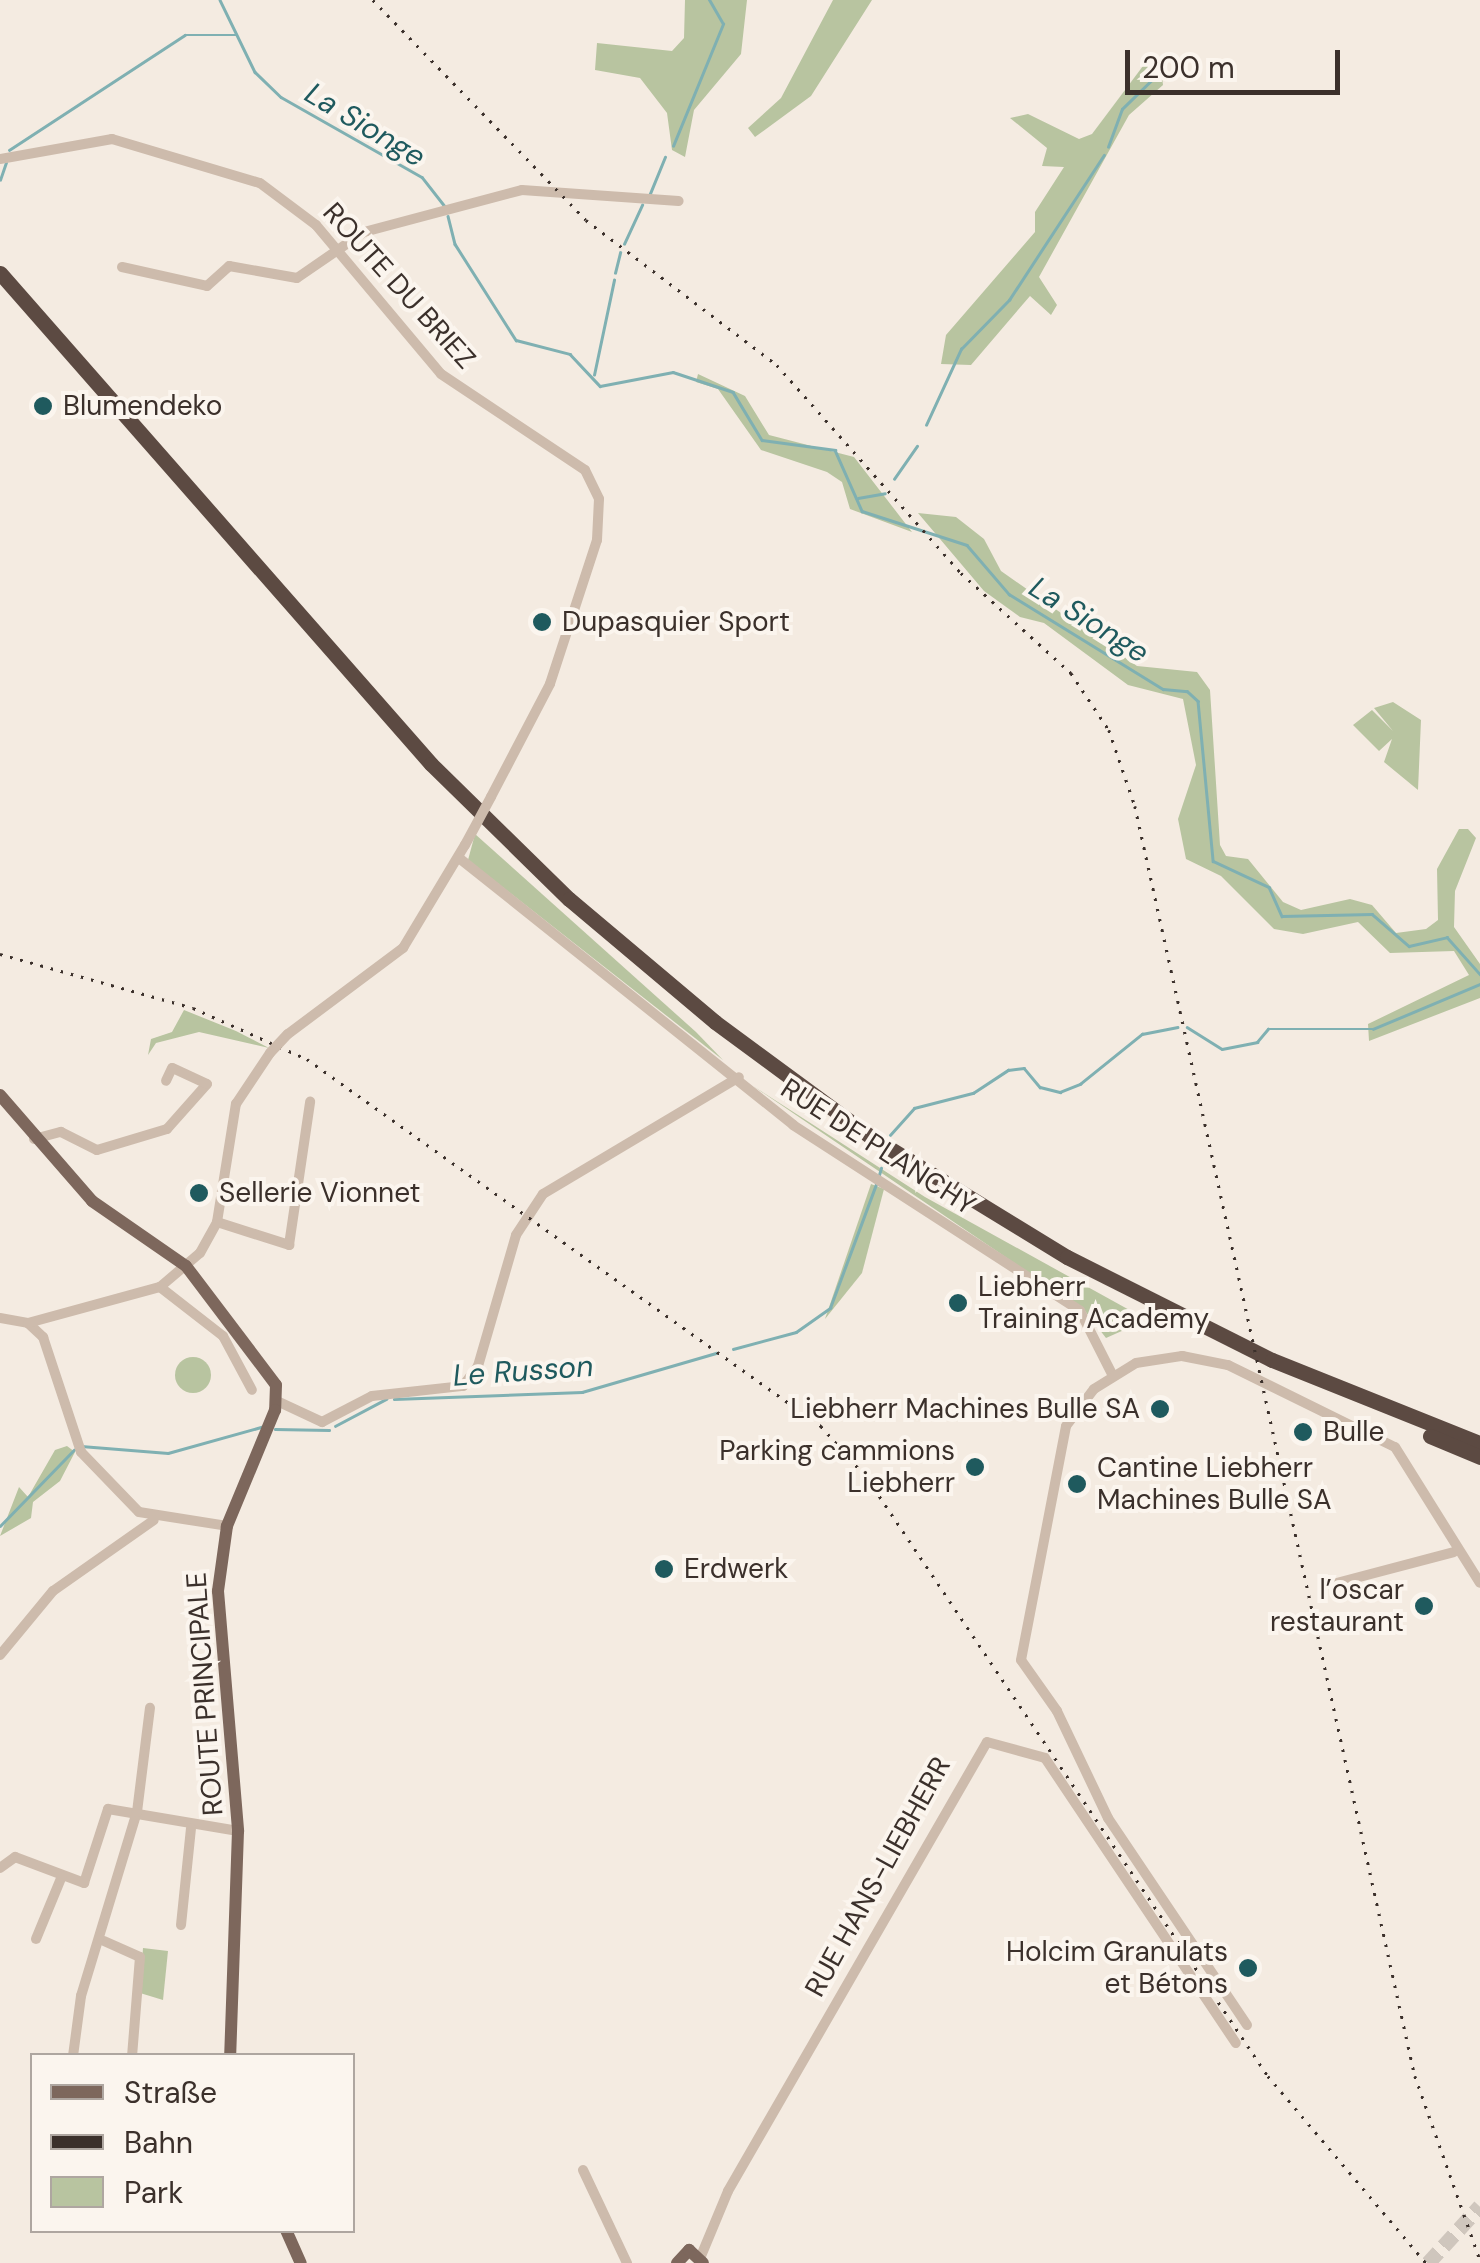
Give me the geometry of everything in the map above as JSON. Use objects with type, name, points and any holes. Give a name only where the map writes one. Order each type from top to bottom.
[{"type":"highway","points":[[0,274],[431,764],[714,1022],[903,1158],[1100,1276],[1307,1376],[1480,1443]]},
{"type":"highway","points":[[0,289],[411,757],[679,1006],[834,1123],[1028,1246],[1250,1361],[1480,1455]]},
{"type":"main road","points":[[0,1096],[34,1139],[99,1207],[186,1266],[270,1370],[277,1401]]},
{"type":"main road","name":"ROUTE PRINCIPALE","points":[[230,2053],[238,1831],[219,1626],[227,1526],[277,1401]]},
{"type":"main road","points":[[287,2233],[301,2263]]},
{"type":"main road","points":[[675,2262],[699,2257]]},
{"type":"street","name":"ROUTE DU BRIEZ","points":[[0,158],[83,138],[141,144],[260,182],[338,250],[445,377],[576,460],[598,493],[597,540],[552,680],[459,858]]},
{"type":"street","points":[[122,267],[211,286],[229,266],[303,277],[366,232],[545,188],[679,201]]},
{"type":"street","points":[[0,1318],[28,1323],[160,1287],[186,1266],[217,1222],[236,1104],[270,1053],[288,1034],[403,948],[459,858]]},
{"type":"street","name":"RUE DE PLANCHY","points":[[459,858],[738,1077],[793,1125],[1080,1311],[1112,1374]]},
{"type":"street","points":[[34,1139],[61,1132],[98,1150],[166,1129],[207,1084],[172,1068],[166,1081]]},
{"type":"street","points":[[277,1401],[322,1422],[372,1396],[463,1386],[478,1366],[516,1235],[543,1194],[738,1077]]},
{"type":"street","points":[[217,1222],[288,1244],[310,1102]]},
{"type":"street","points":[[160,1287],[223,1336],[252,1390]]},
{"type":"street","points":[[28,1323],[55,1362],[79,1448],[154,1520],[227,1526]]},
{"type":"street","points":[[1247,2026],[1114,1828],[1020,1658],[1058,1446],[1080,1404],[1112,1374],[1152,1358],[1204,1358],[1371,1430],[1413,1466],[1454,1552],[1480,1583]]},
{"type":"street","points":[[0,1655],[52,1591],[154,1520]]},
{"type":"street","points":[[1329,1585],[1454,1552]]},
{"type":"street","points":[[73,2053],[81,1996],[104,1941],[136,1816],[150,1708]]},
{"type":"street","name":"RUE HANS-LIEBHERR","points":[[699,2257],[987,1742],[1045,1758],[1236,2044]]},
{"type":"street","points":[[0,1868],[15,1857],[62,1876],[90,1877],[104,1810],[191,1829],[238,1831]]},
{"type":"street","points":[[181,1925],[191,1829]]},
{"type":"street","points":[[36,1939],[62,1876]]},
{"type":"street","points":[[104,1941],[140,1957],[132,2053]]},
{"type":"street","points":[[583,2170],[627,2263]]},
{"type":"green space","points":[[685,0],[747,0],[741,54],[694,110],[685,157],[672,150],[667,113],[640,78],[595,70],[597,43],[672,51],[684,38]]},
{"type":"green space","points":[[833,0],[872,0],[811,96],[755,137],[748,128],[781,98]]},
{"type":"green space","points":[[1146,62],[1161,69],[1163,85],[1129,115],[1039,277],[1057,305],[1051,315],[1030,296],[971,365],[941,364],[946,335],[1035,232],[1035,212],[1064,167],[1042,166],[1047,148],[1010,118],[1028,114],[1079,139],[1092,134]]},
{"type":"green space","points":[[698,374],[745,396],[769,435],[854,457],[912,532],[850,509],[842,482],[827,472],[761,450],[718,389],[696,382]]},
{"type":"green space","points":[[918,513],[956,517],[984,539],[1001,571],[1137,666],[1197,672],[1210,690],[1220,845],[1226,856],[1248,859],[1283,902],[1301,910],[1350,899],[1372,905],[1396,933],[1426,929],[1438,920],[1437,869],[1459,829],[1468,829],[1476,838],[1455,891],[1454,927],[1480,964],[1480,998],[1369,1041],[1368,1024],[1469,975],[1454,951],[1390,953],[1358,922],[1303,934],[1274,929],[1221,876],[1186,859],[1178,819],[1196,765],[1183,699],[1128,685],[1044,623],[1020,617],[984,591]]},
{"type":"green space","points":[[1393,702],[1421,720],[1418,790],[1384,762],[1392,739],[1379,751],[1353,725],[1372,710],[1393,731],[1374,708]]},
{"type":"green space","points":[[475,834],[696,1032],[723,1060],[468,860]]},
{"type":"green space","points":[[184,1010],[269,1048],[199,1032],[156,1043],[148,1055],[151,1039],[172,1032]]},
{"type":"green space","points":[[753,1086],[925,1197],[1133,1312],[1124,1330],[1106,1338],[1085,1311]]},
{"type":"green space","points":[[871,1184],[884,1189],[862,1273],[825,1319]]},
{"type":"green space","points":[[193,1357],[206,1362],[211,1375],[206,1388],[193,1393],[180,1388],[175,1375],[180,1362]]},
{"type":"green space","points":[[67,1446],[75,1452],[60,1481],[33,1502],[31,1518],[0,1536],[19,1487],[28,1497],[55,1450]]},
{"type":"green space","points":[[143,1948],[168,1951],[163,2000],[140,1993]]},
{"type":"waterway","name":"La Sionge","points":[[220,0],[255,72],[281,97],[422,177],[446,208]]},
{"type":"waterway","points":[[673,146],[723,24],[709,0]]},
{"type":"waterway","points":[[9,150],[185,35],[237,35]]},
{"type":"waterway","points":[[1108,147],[1122,109],[1163,69]]},
{"type":"waterway","points":[[926,425],[961,349],[1009,300],[1104,155]]},
{"type":"waterway","points":[[649,196],[665,157]]},
{"type":"waterway","points":[[0,180],[6,163]]},
{"type":"waterway","points":[[624,244],[642,205]]},
{"type":"waterway","name":"La Sionge","points":[[448,216],[455,244],[516,340],[570,354],[600,386],[673,372],[733,392],[762,440],[835,450],[862,511],[967,545],[1009,594],[1163,689],[1187,691],[1198,701],[1213,861],[1269,887],[1282,916],[1372,914],[1409,946],[1447,937],[1480,974]]},
{"type":"waterway","points":[[615,273],[620,253]]},
{"type":"waterway","points":[[594,375],[614,280]]},
{"type":"waterway","points":[[894,479],[917,446]]},
{"type":"waterway","points":[[858,498],[885,493]]},
{"type":"waterway","name":"Le Russon","points":[[1187,1027],[1222,1049],[1257,1042],[1268,1029],[1373,1029],[1480,984]]},
{"type":"waterway","name":"Le Russon","points":[[890,1135],[914,1108],[973,1093],[1008,1070],[1024,1068],[1040,1087],[1060,1092],[1080,1084],[1142,1034],[1177,1027]]},
{"type":"waterway","name":"Le Russon","points":[[879,1175],[881,1168]]},
{"type":"waterway","name":"Le Russon","points":[[733,1349],[796,1332],[830,1308],[876,1184]]},
{"type":"waterway","name":"Le Russon","points":[[394,1399],[582,1392],[716,1353]]},
{"type":"waterway","name":"Le Russon","points":[[335,1426],[386,1399]]},
{"type":"waterway","name":"Le Russon","points":[[81,1446],[168,1453],[261,1427]]},
{"type":"waterway","name":"Le Russon","points":[[275,1429],[329,1430]]},
{"type":"waterway","name":"Le Russon","points":[[0,1526],[74,1450]]},
{"type":"tunnel","points":[[1428,2263],[1480,2206]]},
{"type":"railway","points":[[373,0],[586,220],[777,365],[961,573],[1071,673],[1109,730],[1135,806],[1415,2076],[1480,2260]]},
{"type":"railway","points":[[0,954],[193,1008],[307,1059],[821,1426],[868,1479],[1268,2076],[1426,2263]]},
{"type":"place","name":"Blumendeko","points":[[43,406]]},
{"type":"place","name":"Dupasquier Sport","points":[[542,622]]},
{"type":"place","name":"Sellerie Vionnet","points":[[199,1193]]},
{"type":"place","name":"Liebherr Training Academy","points":[[958,1303]]},
{"type":"place","name":"Liebherr Machines Bulle SA","points":[[1160,1409]]},
{"type":"place","name":"Bulle","points":[[1303,1432]]},
{"type":"place","name":"Parking cammions Liebherr","points":[[975,1467]]},
{"type":"place","name":"Cantine Liebherr Machines Bulle SA","points":[[1077,1484]]},
{"type":"place","name":"Erdwerk","points":[[664,1569]]},
{"type":"place","name":"l’oscar restaurant","points":[[1424,1606]]},
{"type":"place","name":"Holcim Granulats et Bétons","points":[[1248,1968]]}]
